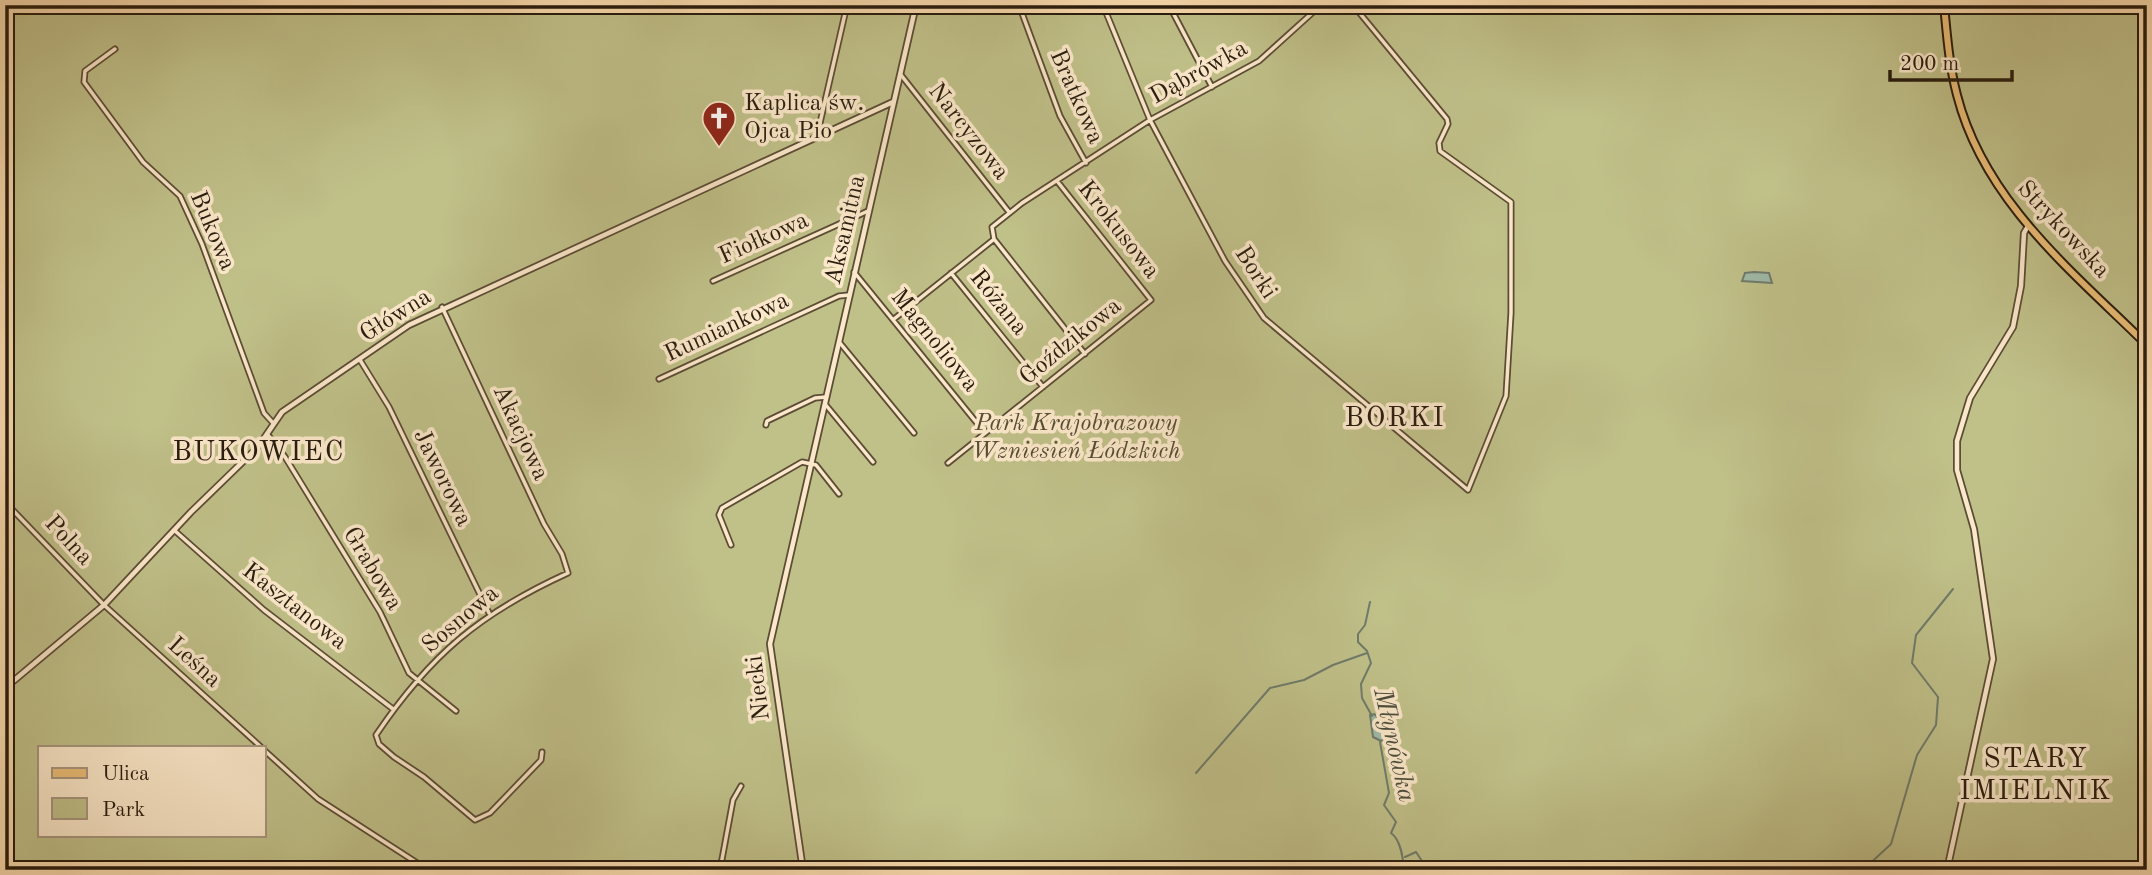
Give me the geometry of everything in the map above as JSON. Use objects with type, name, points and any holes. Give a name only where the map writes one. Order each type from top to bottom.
[{"type":"main road","name":"Strykowska","points":[[1944,5],[1951,70],[1968,130],[1991,177],[2028,226],[2147,345]]},
{"type":"street","points":[[817,138],[847,5]]},
{"type":"street","name":"Aksamitna","points":[[811,463],[916,5]]},
{"type":"street","name":"Bratkowa","points":[[1019,5],[1060,116],[1086,163]]},
{"type":"street","name":"Borki","points":[[1103,5],[1150,120],[1225,261],[1264,318],[1468,490],[1506,396],[1511,313],[1511,202],[1440,150],[1439,143],[1448,124],[1447,119],[1353,5]]},
{"type":"street","points":[[1170,5],[1212,88]]},
{"type":"street","name":"Dąbrówka","points":[[1010,212],[1150,120],[1259,61],[1321,5]]},
{"type":"street","name":"Bukowa","points":[[115,49],[85,71],[84,82],[144,162],[178,192],[202,244],[264,413],[273,423]]},
{"type":"street","name":"Narcyzowa","points":[[900,74],[1010,212]]},
{"type":"street","name":"Główna","points":[[5,688],[104,605],[268,435],[282,412],[409,325],[442,307],[893,102]]},
{"type":"street","name":"Krokusowa","points":[[1058,181],[1151,300]]},
{"type":"street","name":"Fiołkowa","points":[[713,281],[867,211]]},
{"type":"street","points":[[1010,212],[992,227],[993,239],[1085,354]]},
{"type":"street","points":[[1947,870],[1993,659],[1974,529],[1958,470],[1957,441],[1970,398],[2013,327],[2021,286],[2024,233],[2028,226]]},
{"type":"street","points":[[894,319],[993,239]]},
{"type":"street","name":"Magnoliowa","points":[[854,272],[985,433]]},
{"type":"street","name":"Różana","points":[[951,273],[1043,387]]},
{"type":"street","name":"Rumiankowa","points":[[659,379],[839,296],[849,295]]},
{"type":"street","name":"Goździkowa","points":[[948,463],[1151,300]]},
{"type":"street","name":"Akacjowa","points":[[442,307],[544,524],[562,554],[568,573]]},
{"type":"street","points":[[838,342],[914,433]]},
{"type":"street","name":"Jaworowa","points":[[360,359],[389,407],[489,614]]},
{"type":"street","points":[[766,425],[815,398],[826,397]]},
{"type":"street","points":[[824,404],[873,462]]},
{"type":"street","name":"Grabowa","points":[[268,435],[285,457],[380,612],[409,673],[456,711]]},
{"type":"street","points":[[731,545],[719,516],[722,508],[771,477],[802,462],[811,463],[839,494]]},
{"type":"street","name":"Niecki","points":[[803,870],[770,650],[811,463]]},
{"type":"street","name":"Polna","points":[[5,502],[104,605]]},
{"type":"street","name":"Kasztanowa","points":[[174,530],[264,610],[393,709]]},
{"type":"street","name":"Sosnowa","points":[[418,682],[442,653],[489,614],[568,573]]},
{"type":"street","name":"Leśna","points":[[104,605],[259,746]]},
{"type":"street","points":[[418,682],[393,709],[376,735],[379,744],[475,820],[490,813],[541,760],[542,752]]},
{"type":"street","name":"Leśna","points":[[266,753],[318,799],[428,870]]},
{"type":"street","points":[[720,870],[733,800],[741,786]]},
{"type":"green space","name":"Park Krajobrazowy Wzniesień Łódzkich","points":[[5,5],[2147,5],[2147,870],[5,870]]},
{"type":"shaded area","points":[[1745,273],[1769,273],[1772,283],[1742,281]]},
{"type":"shaded area","points":[[1374,714],[1382,721],[1385,738],[1381,741],[1373,737],[1370,715]]},
{"type":"waterway","points":[[1863,870],[1891,844],[1917,755],[1936,725],[1938,697],[1912,663],[1916,635],[1953,589]]},
{"type":"waterway","name":"Młynówka","points":[[1370,602],[1365,625],[1358,634],[1358,642],[1367,651],[1371,663],[1361,684],[1362,698],[1372,716]]},
{"type":"waterway","points":[[1196,773],[1270,688],[1304,680],[1333,665],[1367,653]]},
{"type":"waterway","name":"Młynówka","points":[[1380,742],[1389,793],[1384,805],[1396,822],[1391,833],[1399,845],[1404,870]]},
{"type":"waterway","name":"Młynówka","points":[[1405,857],[1416,852],[1422,861],[1418,867],[1409,870]]},
{"type":"place","name":"Kaplica św. Ojca Pio","points":[[719,148]]},
{"type":"district","name":"BORKI","points":[[1395,419]]},
{"type":"district","name":"BUKOWIEC","points":[[259,453]]},
{"type":"district","name":"STARY IMIELNIK","points":[[2036,776]]}]
